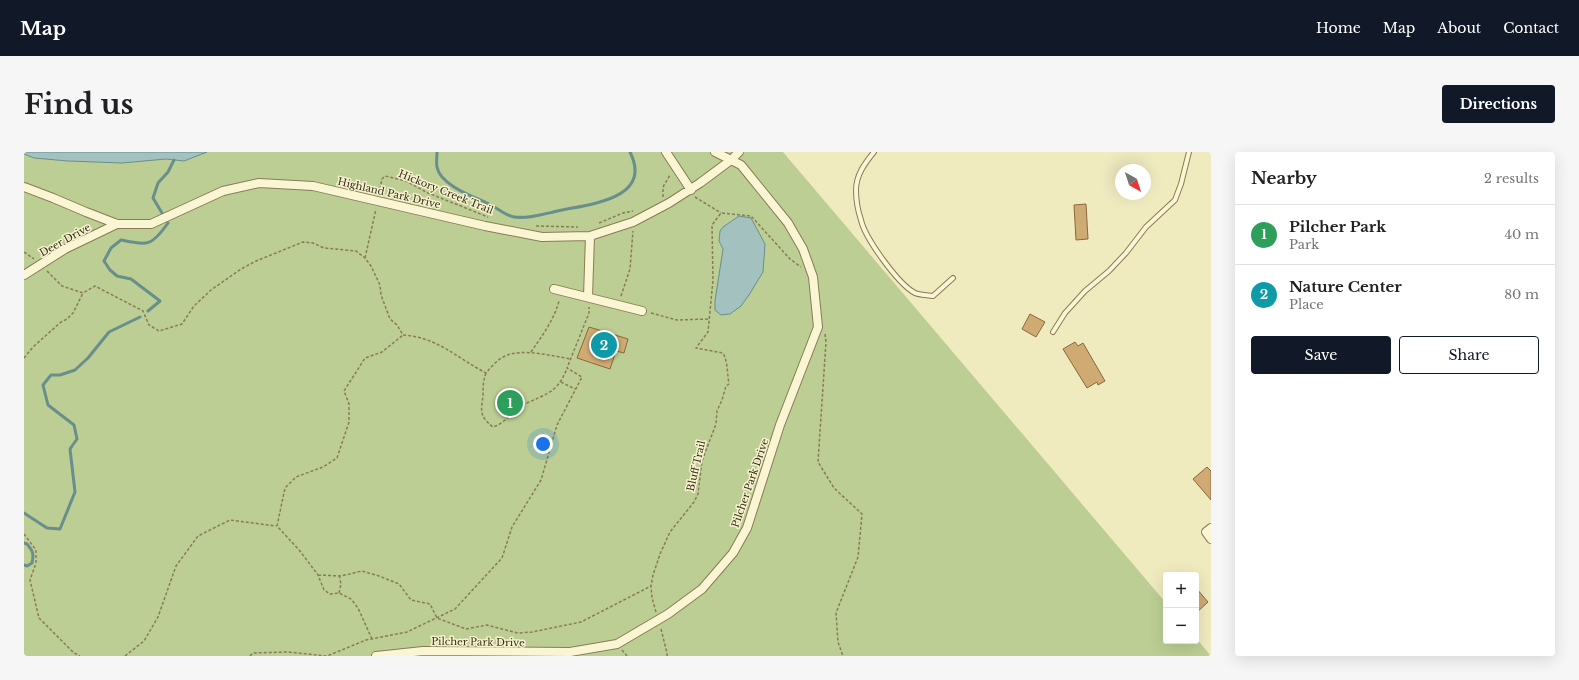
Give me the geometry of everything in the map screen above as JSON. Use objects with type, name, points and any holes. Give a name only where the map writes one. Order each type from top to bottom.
[{"type":"street","points":[[666,152],[692,193]]},
{"type":"street","name":"Pilcher Park Drive","points":[[376,656],[423,651],[570,652],[617,644],[658,620],[702,589],[733,553],[747,528],[780,425],[818,327],[813,277],[803,249],[788,223],[741,165],[715,152]]},
{"type":"street","name":"Highland Park Drive","points":[[24,188],[117,224],[151,224],[223,191],[259,183],[313,186],[485,226],[542,237],[590,236],[633,222],[692,193],[739,152]]},
{"type":"street","name":"Deer Drive","points":[[24,275],[65,249],[117,224]]},
{"type":"street","points":[[588,297],[590,236]]},
{"type":"street","points":[[554,289],[642,311]]},
{"type":"lane","points":[[874,152],[866,162],[860,174],[856,189],[861,222],[885,263],[901,282],[916,294],[933,296],[953,278]]},
{"type":"lane","points":[[1053,332],[1065,313],[1085,291],[1126,253],[1146,227],[1175,200],[1181,184],[1189,152]]},
{"type":"path","points":[[663,206],[663,187],[667,177],[676,167]]},
{"type":"path","name":"Hickory Creek Trail","points":[[365,258],[382,179],[385,176],[406,181],[428,193],[490,218]]},
{"type":"path","points":[[692,193],[720,213]]},
{"type":"path","points":[[597,224],[623,213],[636,210]]},
{"type":"path","points":[[618,305],[630,269],[633,222]]},
{"type":"path","points":[[532,226],[583,227]]},
{"type":"path","points":[[24,358],[33,346],[73,313],[83,293],[95,286],[143,311],[149,325],[159,331],[182,324],[194,306],[211,290],[241,269],[256,261],[302,242],[324,248],[356,251],[365,258],[380,285],[381,295],[390,319],[397,325],[403,335]]},
{"type":"path","points":[[24,252],[31,256],[62,286],[83,293]]},
{"type":"path","points":[[571,360],[531,352],[505,355],[486,373],[482,384],[483,396],[480,407],[485,421],[493,427],[499,425],[520,407],[547,394],[561,382],[571,360],[589,313],[588,297]]},
{"type":"path","points":[[531,352],[548,326],[557,309],[559,301]]},
{"type":"path","name":"Bluff Trail","points":[[642,311],[678,320],[710,319],[708,332],[696,348],[723,353],[727,360],[729,384],[726,386],[717,411],[716,424],[702,461],[698,494],[694,502],[670,532],[660,554],[651,586],[652,598],[667,656]]},
{"type":"path","points":[[277,526],[285,488],[296,477],[323,467],[337,458],[349,422],[349,404],[344,391],[365,358],[382,352],[403,335],[414,336],[447,348],[474,367],[486,373]]},
{"type":"path","points":[[250,656],[254,653],[288,652],[327,656],[372,639],[408,632],[455,609],[502,558],[512,527],[541,480],[557,425],[582,377],[567,368]]},
{"type":"path","points":[[561,382],[575,390]]},
{"type":"path","points":[[125,656],[144,641],[158,617],[176,566],[198,536],[230,520],[277,526],[300,551],[318,575],[324,590],[330,594],[339,593],[351,599],[358,608],[372,639]]},
{"type":"path","points":[[24,534],[36,550],[36,563],[30,580],[39,618],[74,653],[80,656]]},
{"type":"path","points":[[318,575],[339,576],[362,571],[399,584],[411,600],[430,604],[437,618],[466,629],[487,625],[518,633],[532,632],[581,622],[651,586]]},
{"type":"path","points":[[339,576],[341,584],[339,593]]},
{"type":"green space","points":[[24,152],[783,152],[1163,599],[1163,644],[1199,644],[1199,642],[1211,656],[24,656]]},
{"type":"water","points":[[24,152],[207,152],[184,161],[166,159],[122,163],[34,158],[24,154]]},
{"type":"water","points":[[739,216],[751,218],[765,244],[763,272],[741,306],[730,314],[721,315],[715,310],[723,249],[719,241],[720,231],[723,227]]},
{"type":"building","points":[[1086,204],[1088,239],[1076,240],[1074,205]]},
{"type":"building","points":[[1030,314],[1045,322],[1036,337],[1022,329]]},
{"type":"building","points":[[589,327],[628,339],[624,353],[616,351],[610,369],[577,358]]},
{"type":"building","points":[[1075,342],[1078,346],[1083,343],[1105,381],[1098,385],[1097,382],[1087,388],[1063,349]]},
{"type":"building","points":[[1207,467],[1211,471],[1211,500],[1193,479]]},
{"type":"building","points":[[1199,592],[1208,602],[1199,610]]},
{"type":"waterway","points":[[437,152],[437,165],[439,173],[451,185],[458,190],[514,217],[526,217],[589,205],[616,196],[627,189],[633,180],[635,167],[630,152]]},
{"type":"waterway","points":[[162,213],[153,198],[158,183],[168,172],[174,160]]},
{"type":"waterway","points":[[148,311],[160,301],[131,279],[117,276],[110,270],[104,261],[111,248],[121,240],[137,243],[148,242],[153,240],[168,223]]},
{"type":"waterway","points":[[24,513],[47,528],[60,529],[75,492],[70,449],[77,439],[74,425],[48,405],[43,385],[51,375],[60,375],[75,370],[88,358],[109,332],[140,317]]},
{"type":"waterway","points":[[24,543],[31,549],[33,557],[32,563],[27,566],[24,565]]},
{"type":"place","name":"Nature Center","points":[[604,345]]},
{"type":"place","name":"Pilcher Park","points":[[510,403]]}]
